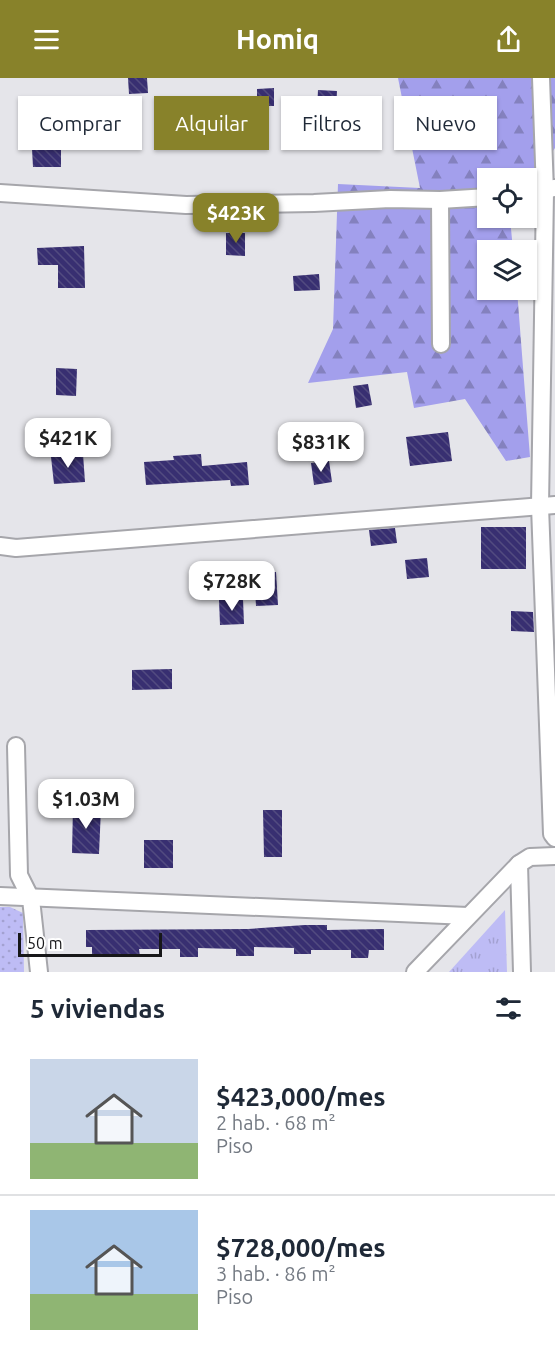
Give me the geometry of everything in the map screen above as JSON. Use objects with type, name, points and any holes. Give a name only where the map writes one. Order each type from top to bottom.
[{"type":"street","points":[[415,972],[468,916],[554,834],[548,506],[550,190],[541,78]]},
{"type":"street","points":[[0,194],[186,205],[390,199],[440,200],[477,197]]},
{"type":"street","points":[[440,200],[441,344]]},
{"type":"street","points":[[0,546],[16,548],[548,506]]},
{"type":"street","points":[[16,746],[19,875],[31,899],[39,972]]},
{"type":"street","points":[[525,860],[555,856]]},
{"type":"street","points":[[522,972],[525,860]]},
{"type":"street","points":[[0,896],[468,916]]},
{"type":"green space","points":[[398,78],[555,78],[555,148],[537,174],[537,168],[477,168],[477,228],[511,228],[512,240],[477,240],[477,300],[518,300],[530,457],[506,461],[465,399],[414,408],[407,372],[308,383],[333,329],[338,184],[420,188],[412,150],[497,150],[497,96],[402,96]]},
{"type":"green space","points":[[0,907],[10,907],[23,913],[24,972],[0,972]]},
{"type":"green space","points":[[505,910],[507,972],[449,972]]},
{"type":"building","points":[[128,78],[147,78],[148,93],[129,94]]},
{"type":"building","points":[[274,88],[274,106],[269,106],[269,96],[257,96],[257,89]]},
{"type":"building","points":[[318,90],[337,91],[337,96],[318,96]]},
{"type":"building","points":[[32,150],[61,150],[61,167],[33,167]]},
{"type":"building","points":[[226,233],[245,233],[245,256],[226,255]]},
{"type":"building","points":[[84,246],[85,288],[58,288],[58,265],[38,265],[37,248]]},
{"type":"building","points":[[319,274],[320,290],[294,291],[293,276]]},
{"type":"building","points":[[56,368],[77,369],[76,396],[56,395]]},
{"type":"building","points":[[368,384],[372,405],[356,408],[353,386]]},
{"type":"building","points":[[448,432],[452,461],[410,466],[406,437]]},
{"type":"building","points":[[83,454],[85,482],[54,484],[51,457]]},
{"type":"building","points":[[201,454],[202,466],[247,462],[249,485],[231,486],[230,480],[146,485],[144,462],[174,460],[173,456]]},
{"type":"building","points":[[329,461],[332,482],[314,485],[311,463]]},
{"type":"building","points":[[481,527],[526,527],[526,569],[481,569]]},
{"type":"building","points":[[395,528],[397,543],[371,546],[369,530]]},
{"type":"building","points":[[427,558],[429,577],[407,579],[405,560]]},
{"type":"building","points":[[276,572],[278,605],[256,606],[254,574]]},
{"type":"building","points":[[243,599],[244,624],[220,625],[219,600]]},
{"type":"building","points":[[511,611],[533,612],[534,632],[511,631]]},
{"type":"building","points":[[172,669],[172,689],[132,690],[132,670]]},
{"type":"building","points":[[73,807],[101,808],[99,854],[72,853]]},
{"type":"building","points":[[263,810],[282,810],[282,857],[264,857]]},
{"type":"building","points":[[144,840],[173,840],[173,868],[144,868]]},
{"type":"building","points":[[327,925],[327,930],[384,929],[384,950],[369,950],[368,958],[351,958],[351,950],[311,950],[311,954],[294,954],[294,948],[254,947],[254,956],[236,956],[236,949],[198,948],[198,957],[180,957],[180,949],[139,949],[140,957],[123,957],[122,955],[92,954],[92,947],[86,947],[86,930],[248,929]]}]
